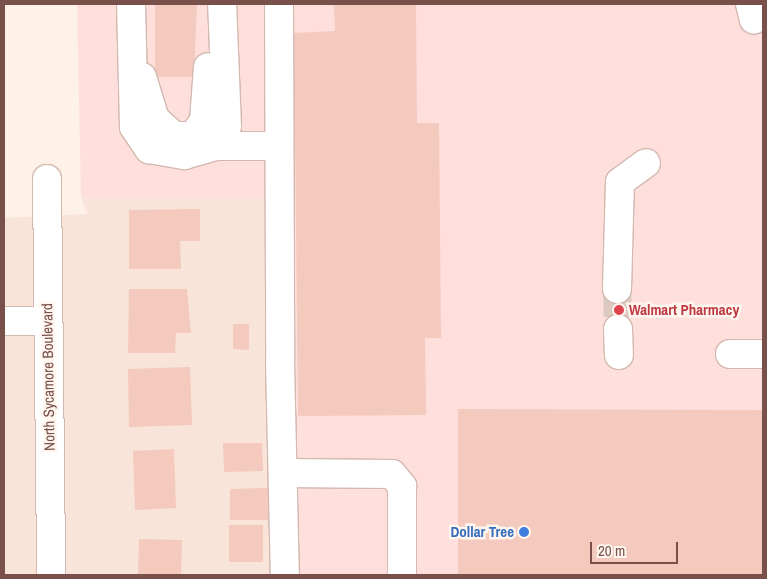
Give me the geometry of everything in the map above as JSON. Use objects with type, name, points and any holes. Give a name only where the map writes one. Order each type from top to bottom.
[{"type":"street","points":[[132,4],[142,81],[155,119],[174,136],[193,136],[204,121],[209,4]]},
{"type":"street","points":[[132,4],[134,127],[149,149],[184,155],[215,146],[279,146]]},
{"type":"street","points":[[215,146],[227,126],[222,4]]},
{"type":"street","points":[[279,4],[285,575]]},
{"type":"street","points":[[617,289],[620,182],[646,162]]},
{"type":"street","name":"North Sycamore Boulevard","points":[[47,179],[51,575]]},
{"type":"street","points":[[4,321],[47,321]]},
{"type":"street","points":[[730,354],[763,354]]},
{"type":"street","points":[[283,473],[392,474],[402,486],[402,575]]},
{"type":"shaded area","points":[[77,4],[763,4],[763,575],[277,575],[268,197],[81,197]]},
{"type":"shaded area","points":[[81,197],[268,197],[277,575],[4,575],[4,218],[87,214]]},
{"type":"building","points":[[155,4],[197,4],[194,77],[155,77]]},
{"type":"building","points":[[334,4],[416,4],[417,123],[439,123],[441,338],[425,338],[426,415],[298,416],[294,33],[335,31]]},
{"type":"building","points":[[200,209],[200,241],[180,241],[181,269],[129,269],[129,210]]},
{"type":"building","points":[[129,289],[187,289],[191,333],[176,333],[175,353],[128,353]]},
{"type":"building","name":"Walmart Pharmacy","points":[[627,289],[628,330],[611,329],[608,290]]},
{"type":"building","points":[[233,324],[249,324],[249,350],[233,349]]},
{"type":"building","points":[[190,367],[192,425],[129,427],[128,369]]},
{"type":"building","points":[[458,409],[763,410],[763,575],[458,575]]},
{"type":"building","points":[[223,443],[262,443],[263,471],[224,472]]},
{"type":"building","points":[[174,449],[176,508],[135,510],[133,451]]},
{"type":"building","points":[[268,488],[269,520],[230,520],[230,489]]},
{"type":"building","points":[[229,525],[263,525],[263,562],[229,562]]},
{"type":"building","points":[[139,539],[182,540],[181,575],[138,575]]},
{"type":"tunnel","points":[[617,289],[618,329]]},
{"type":"place","name":"Walmart Pharmacy","points":[[619,310]]},
{"type":"place","name":"Dollar Tree","points":[[524,532]]}]
